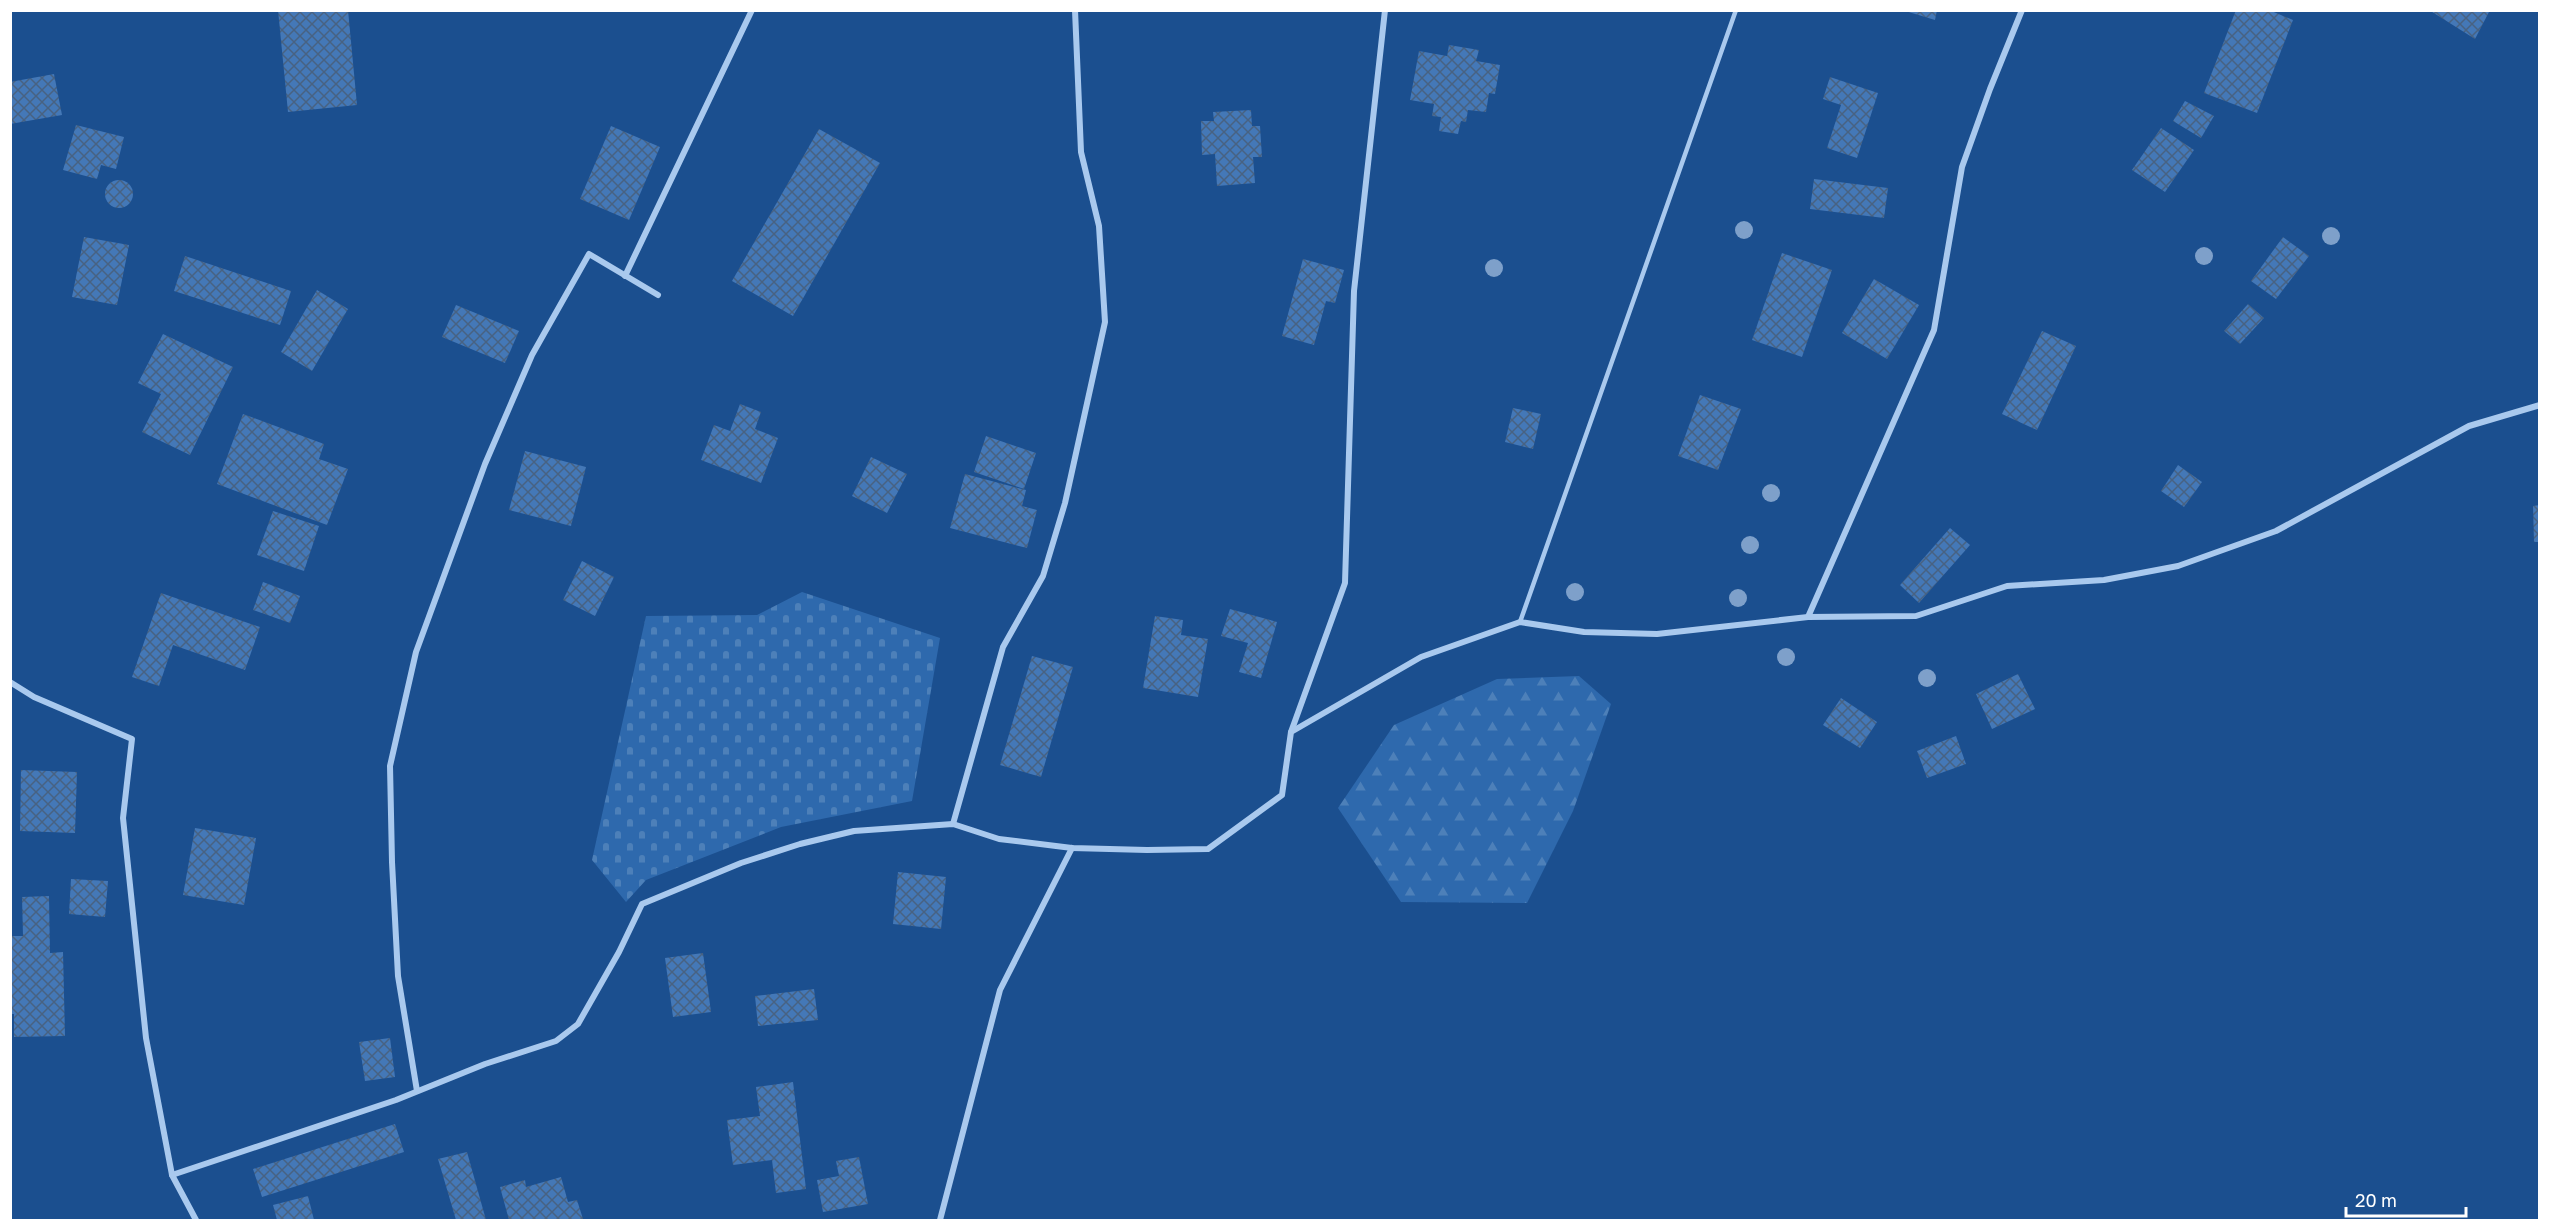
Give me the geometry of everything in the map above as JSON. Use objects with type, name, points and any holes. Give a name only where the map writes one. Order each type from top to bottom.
[{"type":"street","points":[[625,276],[752,10]]},
{"type":"street","points":[[953,824],[1003,647],[1043,576],[1065,503],[1105,322],[1099,226],[1081,152],[1075,10]]},
{"type":"street","points":[[172,1175],[396,1100],[485,1064],[556,1041],[578,1024],[620,952],[642,904],[741,864],[800,844],[854,831],[953,824],[999,839],[1072,848],[1208,849],[1282,795],[1291,732],[1346,583],[1354,291],[1385,10]]},
{"type":"street","points":[[1808,617],[1934,330],[1962,167],[1990,88],[2022,10]]},
{"type":"street","points":[[417,1091],[398,976],[390,766],[416,652],[485,464],[532,356],[590,254],[658,295]]},
{"type":"street","points":[[1291,732],[1421,657],[1520,622],[1584,632],[1657,634],[1808,617],[1916,616],[2007,586],[2104,580],[2178,566],[2276,531],[2469,426],[2540,405]]},
{"type":"street","points":[[10,682],[34,697],[132,740],[123,818],[146,1038],[172,1175],[196,1221]]},
{"type":"street","points":[[940,1221],[1000,990],[1072,848]]},
{"type":"lane","points":[[1520,622],[1736,10]]},
{"type":"green space","points":[[802,592],[940,638],[912,801],[781,827],[646,880],[626,902],[592,860],[646,616],[757,615]]},
{"type":"green space","points":[[1579,676],[1611,704],[1573,811],[1527,903],[1401,902],[1338,808],[1394,725],[1497,679]]},
{"type":"building","points":[[278,10],[348,10],[357,105],[288,112]]},
{"type":"building","points":[[1902,10],[1937,10],[1935,20]]},
{"type":"building","points":[[2236,10],[2269,10],[2293,20],[2257,113],[2204,93]]},
{"type":"building","points":[[2429,10],[2490,10],[2475,39]]},
{"type":"building","points":[[1449,45],[1479,50],[1476,61],[1500,65],[1495,94],[1489,93],[1486,112],[1468,110],[1466,122],[1461,121],[1458,134],[1439,131],[1441,117],[1432,116],[1434,104],[1410,100],[1419,51],[1447,56]]},
{"type":"building","points":[[54,74],[62,115],[10,124],[10,82]]},
{"type":"building","points":[[1830,77],[1878,93],[1857,158],[1827,148],[1841,105],[1823,99]]},
{"type":"building","points":[[2185,101],[2214,116],[2201,138],[2173,121]]},
{"type":"building","points":[[1251,110],[1252,126],[1260,126],[1262,157],[1253,157],[1255,183],[1217,186],[1215,154],[1202,155],[1201,121],[1214,121],[1213,112]]},
{"type":"building","points":[[76,125],[124,137],[116,169],[101,165],[97,179],[63,170]]},
{"type":"building","points":[[611,126],[660,147],[629,220],[580,199]]},
{"type":"building","points":[[2161,128],[2194,150],[2165,192],[2132,170]]},
{"type":"building","points":[[819,129],[880,163],[793,316],[732,281]]},
{"type":"building","points":[[1814,179],[1888,188],[1884,218],[1810,209]]},
{"type":"building","points":[[119,180],[129,184],[133,194],[129,204],[119,208],[109,204],[105,194],[109,184]]},
{"type":"building","points":[[84,237],[129,245],[117,305],[72,297]]},
{"type":"building","points":[[2283,237],[2309,256],[2276,299],[2251,281]]},
{"type":"building","points":[[1782,253],[1832,270],[1802,357],[1752,340]]},
{"type":"building","points":[[185,256],[291,291],[280,325],[174,291]]},
{"type":"building","points":[[1303,259],[1344,270],[1335,303],[1326,301],[1314,345],[1282,336]]},
{"type":"building","points":[[1874,279],[1919,305],[1887,359],[1842,333]]},
{"type":"building","points":[[317,290],[348,309],[312,371],[281,352]]},
{"type":"building","points":[[2248,304],[2264,318],[2240,344],[2224,331]]},
{"type":"building","points":[[456,305],[519,331],[505,363],[442,337]]},
{"type":"building","points":[[2042,331],[2076,346],[2037,430],[2002,414]]},
{"type":"building","points":[[163,334],[233,367],[190,455],[142,432],[161,394],[138,383]]},
{"type":"building","points":[[1700,395],[1741,409],[1718,470],[1678,456]]},
{"type":"building","points":[[740,404],[761,412],[755,429],[778,438],[761,483],[701,460],[714,425],[730,431]]},
{"type":"building","points":[[1513,408],[1541,414],[1533,449],[1505,442]]},
{"type":"building","points":[[243,414],[324,444],[319,459],[348,469],[327,525],[217,484]]},
{"type":"building","points":[[986,436],[1036,453],[1024,489],[974,472]]},
{"type":"building","points":[[525,451],[586,467],[571,526],[509,510]]},
{"type":"building","points":[[871,457],[907,474],[887,513],[852,496]]},
{"type":"building","points":[[2178,465],[2202,482],[2184,507],[2161,491]]},
{"type":"building","points":[[965,474],[1026,490],[1022,506],[1037,510],[1027,548],[950,528]]},
{"type":"building","points":[[2540,505],[2540,542],[2534,542],[2533,506]]},
{"type":"building","points":[[273,511],[319,526],[304,571],[257,555]]},
{"type":"building","points":[[1950,528],[1970,545],[1919,603],[1900,585]]},
{"type":"building","points":[[582,561],[614,577],[595,616],[563,600]]},
{"type":"building","points":[[263,582],[300,596],[290,623],[253,610]]},
{"type":"building","points":[[161,593],[260,627],[245,670],[173,645],[159,686],[132,677]]},
{"type":"building","points":[[1230,609],[1277,622],[1261,678],[1239,672],[1248,643],[1221,636]]},
{"type":"building","points":[[1155,616],[1183,620],[1181,635],[1208,639],[1198,697],[1143,688]]},
{"type":"building","points":[[1032,656],[1073,667],[1041,777],[1000,765]]},
{"type":"building","points":[[2018,674],[2035,709],[1992,729],[1976,694]]},
{"type":"building","points":[[1841,698],[1877,722],[1860,748],[1823,725]]},
{"type":"building","points":[[1956,736],[1966,764],[1927,778],[1917,751]]},
{"type":"building","points":[[21,770],[77,772],[75,833],[20,831]]},
{"type":"building","points":[[195,828],[256,838],[244,905],[183,895]]},
{"type":"building","points":[[898,872],[946,877],[941,929],[893,924]]},
{"type":"building","points":[[71,879],[108,881],[105,917],[69,914]]},
{"type":"building","points":[[49,896],[50,953],[63,952],[65,1036],[14,1037],[14,1014],[10,1014],[10,936],[23,936],[22,897]]},
{"type":"building","points":[[703,953],[711,1012],[673,1017],[665,958]]},
{"type":"building","points":[[814,989],[818,1020],[758,1026],[755,996]]},
{"type":"building","points":[[390,1038],[395,1077],[365,1081],[359,1042]]},
{"type":"building","points":[[793,1082],[806,1189],[776,1193],[772,1160],[733,1165],[727,1120],[760,1116],[756,1087]]},
{"type":"building","points":[[395,1124],[404,1152],[262,1197],[253,1169]]},
{"type":"building","points":[[467,1152],[486,1220],[456,1220],[438,1159]]},
{"type":"building","points":[[859,1157],[868,1204],[823,1212],[817,1180],[839,1176],[836,1161]]},
{"type":"building","points":[[561,1177],[568,1202],[577,1200],[583,1219],[509,1220],[500,1187],[525,1180],[526,1187]]},
{"type":"building","points":[[308,1196],[314,1220],[277,1220],[273,1205]]}]
